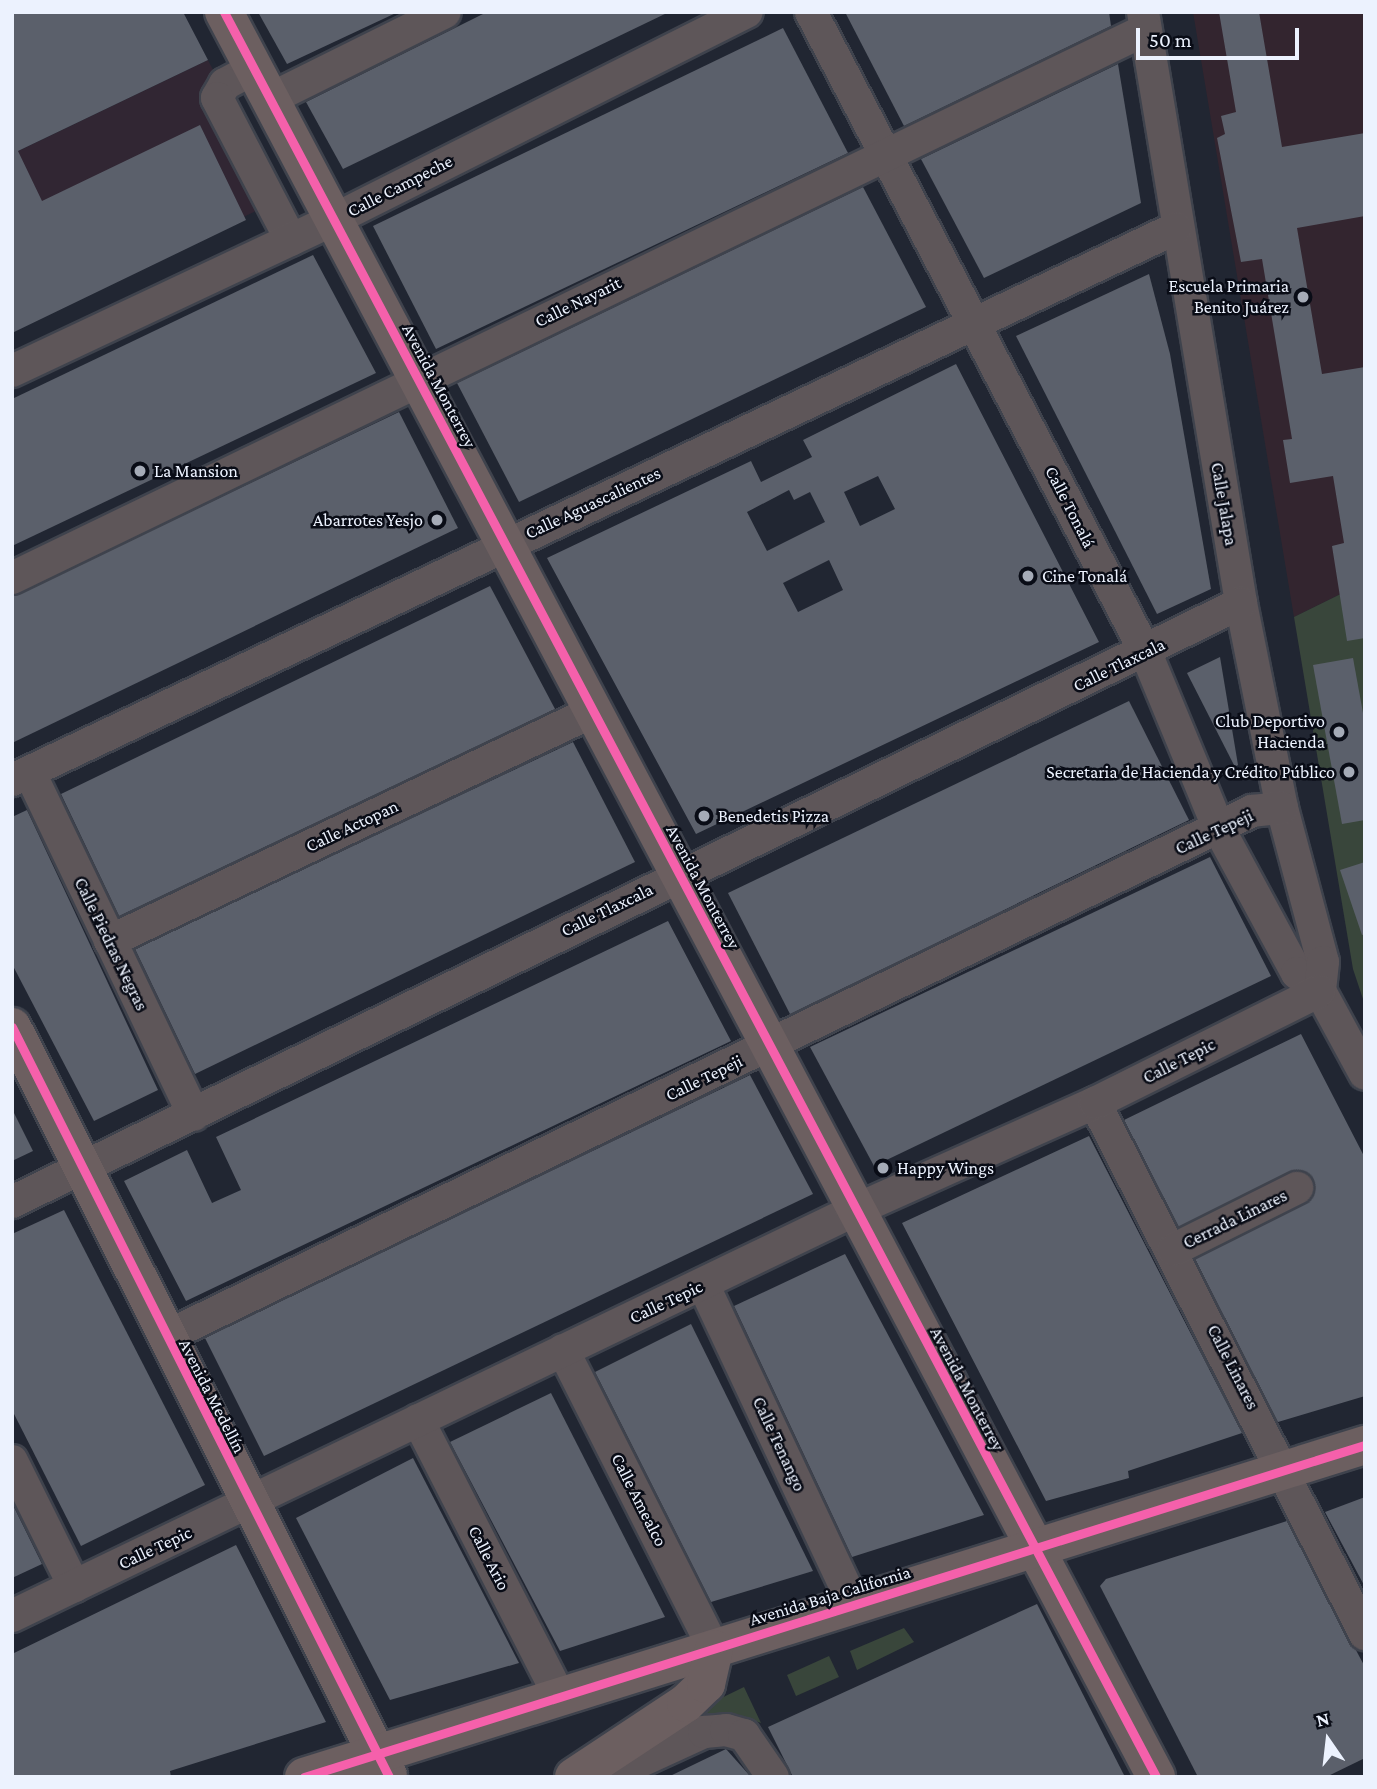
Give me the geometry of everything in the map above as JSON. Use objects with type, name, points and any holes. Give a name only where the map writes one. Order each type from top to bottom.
[{"type":"main road","name":"Avenida Monterrey","points":[[224,12],[594,711],[678,876],[772,1046],[853,1211],[1156,1777]]},
{"type":"main road","name":"Avenida Medellín","points":[[12,1027],[165,1337],[383,1765]]},
{"type":"main road","name":"Avenida Baja California","points":[[304,1777],[383,1765],[560,1697],[1365,1445]]},
{"type":"main road","points":[[574,1777],[687,1703],[706,1684],[714,1648]]},
{"type":"street","points":[[291,240],[217,98],[225,84],[261,84],[445,12]]},
{"type":"street","name":"Calle Campeche","points":[[12,371],[334,220],[747,12]]},
{"type":"street","name":"Calle Tonalá","points":[[811,12],[1146,653],[1219,829],[1297,973],[1320,991],[1365,1074]]},
{"type":"street","name":"Calle Nayarit","points":[[12,578],[886,152],[1144,21]]},
{"type":"street","name":"Calle Jalapa","points":[[1144,21],[1176,228],[1241,603],[1282,808],[1323,962],[1320,991]]},
{"type":"street","name":"Calle Aguascalientes","points":[[21,776],[1176,228]]},
{"type":"street","name":"Calle Tlaxcala","points":[[12,1202],[678,876],[1146,653],[1241,603]]},
{"type":"street","name":"Calle Actopan","points":[[110,941],[594,711]]},
{"type":"street","name":"Calle Piedras Negras","points":[[21,776],[110,941],[194,1115]]},
{"type":"street","name":"Calle Tepeji","points":[[165,1337],[772,1046],[1252,811],[1282,808]]},
{"type":"street","name":"Calle Tepic","points":[[12,1616],[853,1211],[1095,1103],[1320,991]]},
{"type":"street","name":"Calle Linares","points":[[1095,1103],[1285,1470],[1365,1634]]},
{"type":"street","name":"Cerrada Linares","points":[[1173,1250],[1297,1188]]},
{"type":"street","name":"Calle Tenango","points":[[703,1284],[855,1605]]},
{"type":"street","name":"Calle Amealco","points":[[564,1350],[714,1648]]},
{"type":"street","name":"Calle Ario","points":[[418,1420],[560,1697]]},
{"type":"street","points":[[12,1461],[74,1586]]},
{"type":"street","points":[[606,1777],[704,1732],[744,1734],[773,1777]]},
{"type":"shaded area","name":"Escuela Primaria Benito Juárez","points":[[1193,12],[1365,12],[1365,582],[1294,617]]},
{"type":"shaded area","points":[[208,60],[279,200],[12,327],[12,154]]},
{"type":"green space","name":"Club Deportivo Hacienda","points":[[1365,582],[1365,1005],[1353,969],[1294,617]]},
{"type":"green space","points":[[904,1628],[914,1642],[857,1670],[850,1651]]},
{"type":"green space","points":[[829,1656],[839,1677],[796,1696],[787,1675]]},
{"type":"green space","points":[[744,1687],[761,1723],[737,1714],[682,1717]]},
{"type":"building","points":[[12,12],[183,12],[208,60],[18,151],[42,201],[200,125],[246,220],[12,333]]},
{"type":"building","points":[[258,12],[398,12],[287,64]]},
{"type":"building","points":[[487,12],[669,12],[343,169],[306,102]]},
{"type":"building","points":[[845,12],[1109,12],[1111,26],[904,126]]},
{"type":"building","points":[[1219,12],[1259,12],[1282,147],[1365,133],[1365,216],[1297,228],[1322,374],[1365,367],[1365,638],[1347,641],[1332,546],[1344,543],[1333,476],[1290,483],[1283,440],[1292,439],[1262,259],[1241,262],[1217,138],[1225,134],[1221,116],[1236,112]]},
{"type":"building","points":[[783,28],[848,153],[436,349],[373,226]]},
{"type":"building","points":[[1118,64],[1141,203],[984,278],[921,159]]},
{"type":"building","points":[[863,187],[926,307],[519,502],[457,383]]},
{"type":"building","points":[[313,255],[376,373],[12,546],[12,399]]},
{"type":"building","points":[[1149,274],[1170,354],[1211,589],[1157,614],[1016,336]]},
{"type":"building","points":[[956,364],[1099,642],[696,834],[547,558],[751,461],[761,482],[812,457],[803,440]],"holes":[[[878,476],[895,509],[860,526],[844,492]],[[789,490],[794,500],[810,492],[825,522],[767,551],[747,512]],[[829,560],[843,590],[798,612],[783,583]]]},
{"type":"building","points":[[399,412],[458,528],[12,743],[12,597]]},
{"type":"building","points":[[490,586],[555,709],[119,916],[61,794]]},
{"type":"building","points":[[1220,657],[1238,765],[1235,767],[1187,673]]},
{"type":"building","name":"Secretaria de Hacienda y Crédito Público","points":[[1353,658],[1365,724],[1365,820],[1342,824],[1313,665]]},
{"type":"building","points":[[1129,701],[1189,820],[790,1014],[728,893]]},
{"type":"building","points":[[573,742],[635,862],[195,1074],[135,949]]},
{"type":"building","points":[[27,810],[158,1090],[94,1121],[12,964],[12,817]]},
{"type":"building","points":[[1210,857],[1271,976],[874,1166],[810,1047]]},
{"type":"building","points":[[1365,862],[1365,934],[1362,935],[1340,870]]},
{"type":"building","points":[[668,921],[731,1041],[186,1301],[124,1181],[187,1150],[212,1203],[241,1190],[216,1137]]},
{"type":"building","points":[[1301,1034],[1365,1158],[1365,1396],[1278,1422],[1195,1259],[1305,1204],[1315,1190],[1313,1179],[1299,1170],[1289,1172],[1179,1227],[1124,1120]]},
{"type":"building","points":[[750,1075],[813,1194],[264,1456],[205,1338]]},
{"type":"building","points":[[12,1109],[33,1151],[12,1161]]},
{"type":"building","points":[[1089,1136],[1242,1433],[1128,1471],[1129,1478],[1046,1501],[902,1223]]},
{"type":"building","points":[[64,1210],[205,1485],[81,1546],[12,1410],[12,1234]]},
{"type":"building","points":[[845,1254],[984,1515],[852,1557],[734,1306]]},
{"type":"building","points":[[691,1324],[813,1571],[711,1602],[595,1372]]},
{"type":"building","points":[[551,1393],[665,1617],[560,1651],[450,1442]]},
{"type":"building","points":[[413,1458],[519,1663],[390,1700],[296,1518]]},
{"type":"building","points":[[1365,1497],[1365,1587],[1325,1512]]},
{"type":"building","points":[[12,1503],[42,1564],[12,1578]]},
{"type":"building","points":[[1287,1521],[1365,1667],[1365,1758],[1326,1777],[1198,1777],[1100,1586],[1106,1579]]},
{"type":"building","points":[[236,1545],[326,1722],[170,1771],[171,1777],[12,1777],[12,1654]]},
{"type":"building","points":[[1037,1604],[1125,1777],[793,1777],[768,1727]]},
{"type":"building","points":[[726,1749],[751,1777],[668,1777]]},
{"type":"cycle path","points":[[224,12],[1156,1777]]},
{"type":"cycle path","points":[[12,1027],[389,1777]]},
{"type":"cycle path","points":[[304,1777],[1365,1445]]},
{"type":"place","name":"Escuela Primaria Benito Juárez","points":[[1303,297]]},
{"type":"place","name":"La Mansion","points":[[140,471]]},
{"type":"place","name":"Abarrotes Yesjo","points":[[437,520]]},
{"type":"place","name":"Cine Tonalá","points":[[1028,576]]},
{"type":"place","name":"Club Deportivo Hacienda","points":[[1339,732]]},
{"type":"place","name":"Secretaria de Hacienda y Crédito Público","points":[[1349,772]]},
{"type":"place","name":"Benedetis Pizza","points":[[704,816]]},
{"type":"place","name":"Happy Wings","points":[[883,1168]]}]
